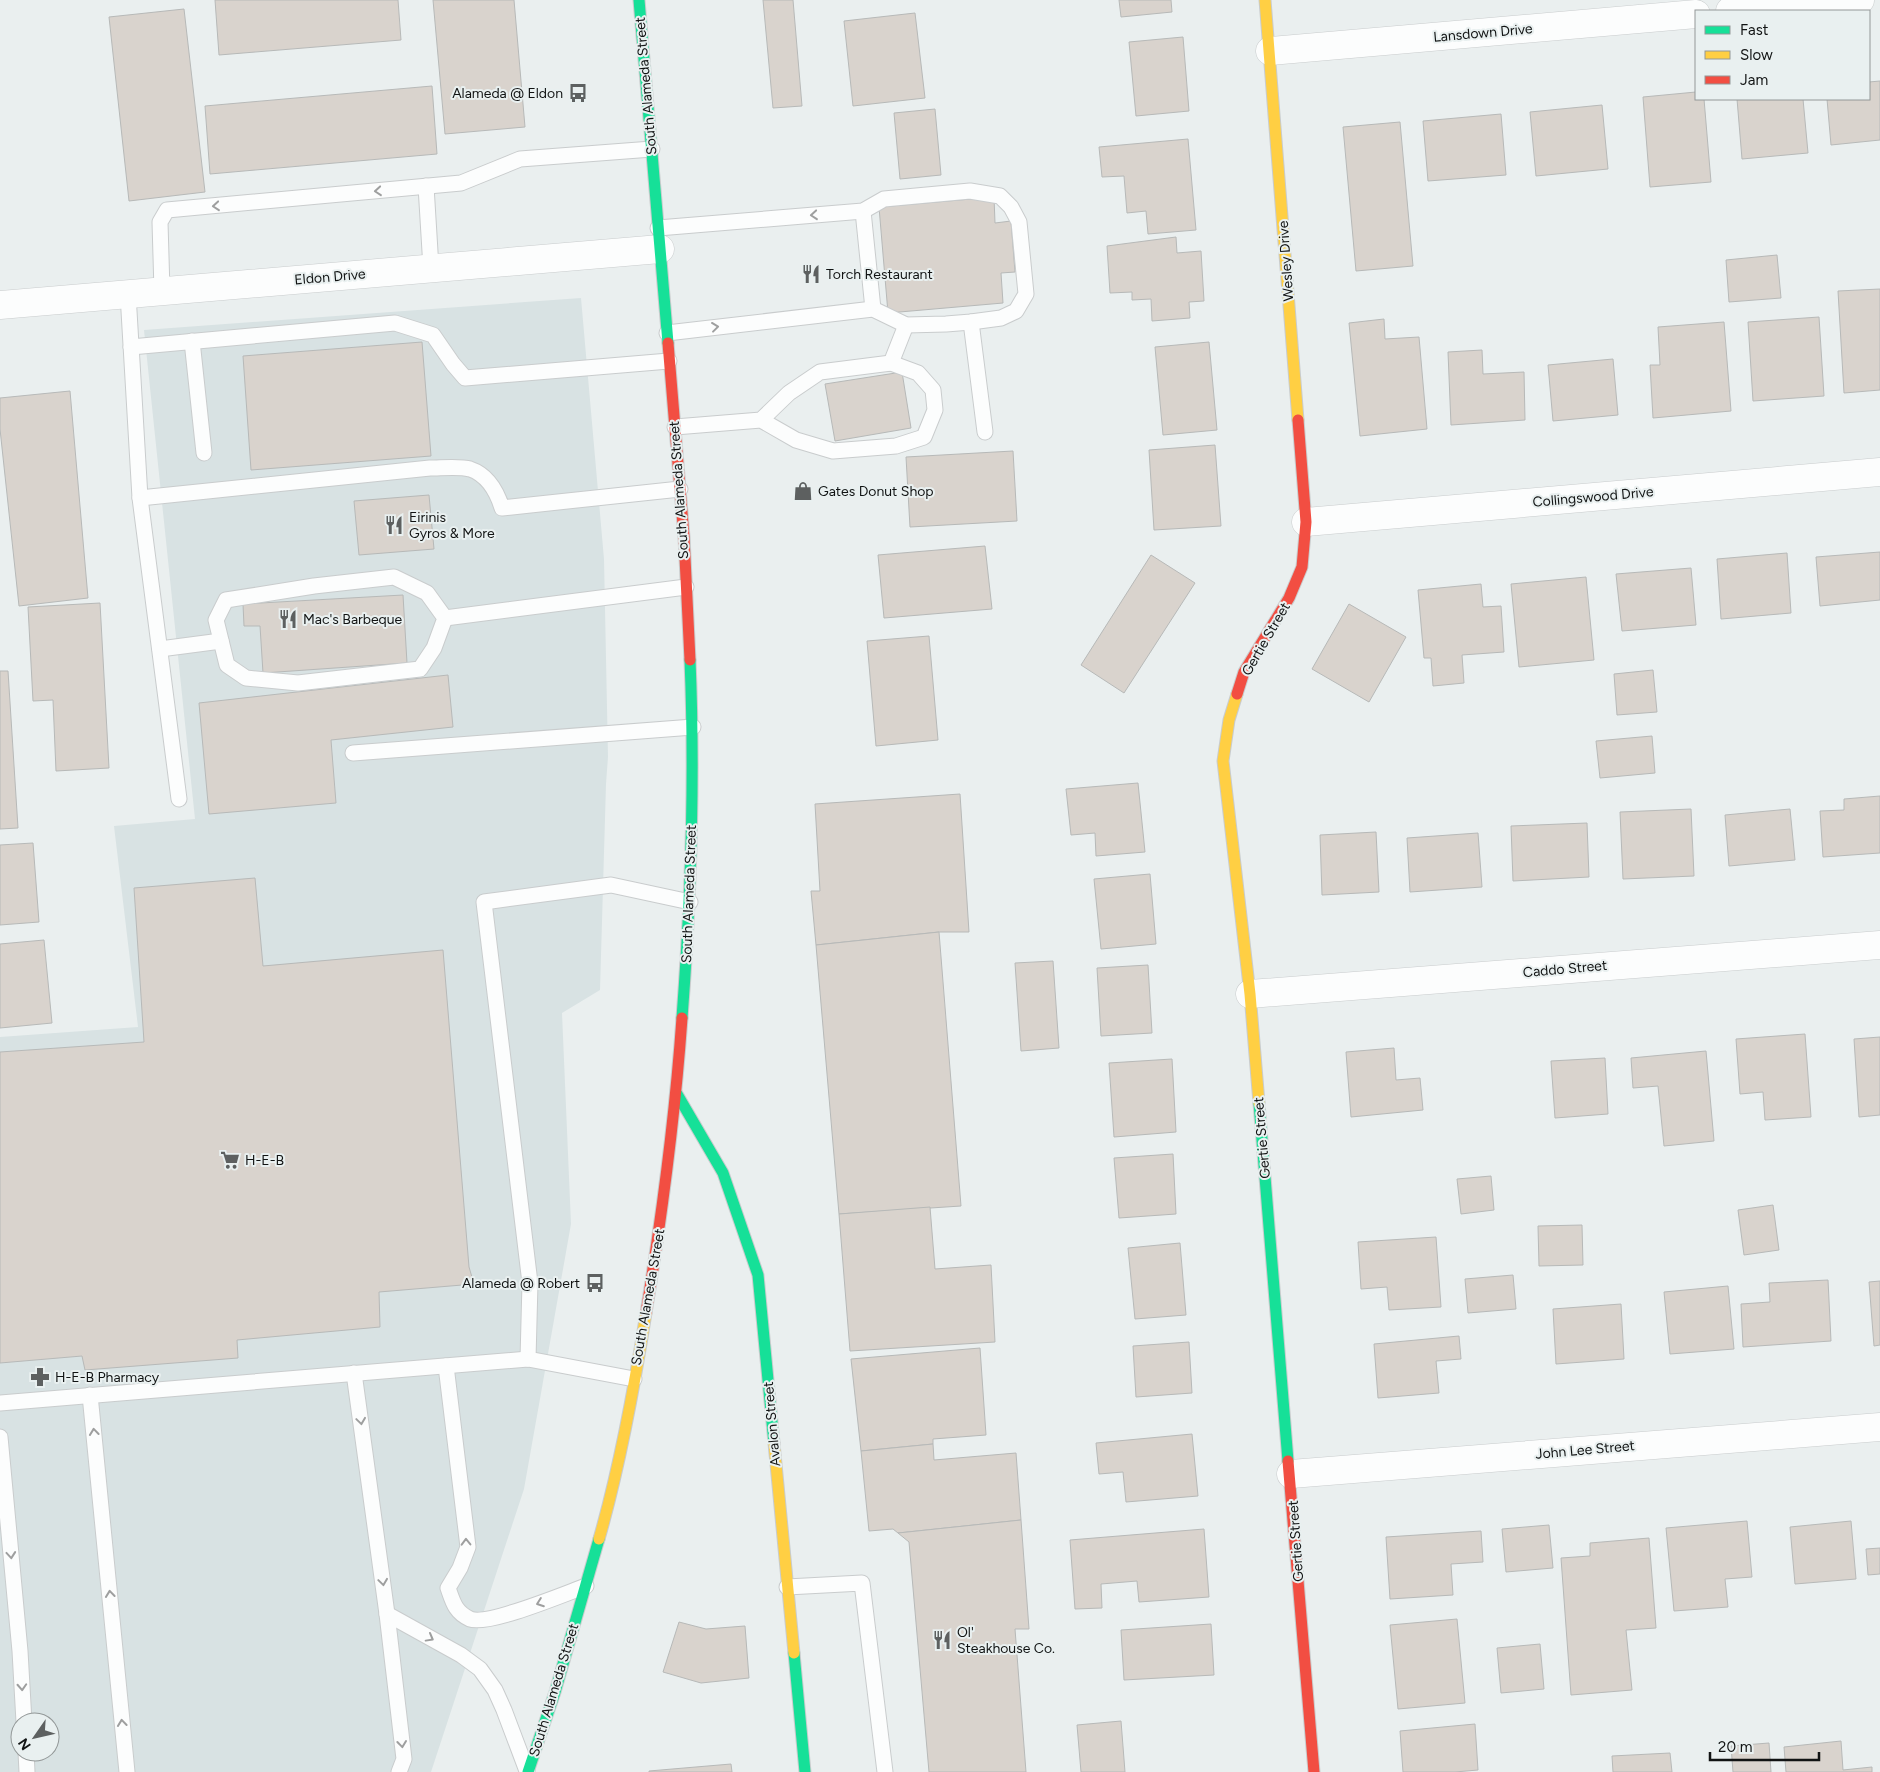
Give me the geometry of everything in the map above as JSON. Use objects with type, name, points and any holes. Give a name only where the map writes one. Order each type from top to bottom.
[{"type":"street","name":"South Alameda Street","points":[[528,1772],[555,1692],[612,1496],[634,1379],[663,1207],[677,1094],[690,902],[693,727],[686,587],[675,427],[639,0]]},
{"type":"street","name":"Wesley Drive","points":[[1265,0],[1306,522]]},
{"type":"street","points":[[1742,10],[1860,0]]},
{"type":"street","name":"Lansdown Drive","points":[[1270,51],[1695,14]]},
{"type":"street","name":"Eldon Drive","points":[[0,305],[431,268],[659,239]]},
{"type":"street","name":"Collingswood Drive","points":[[1306,522],[1880,472]]},
{"type":"street","name":"Gertie Street","points":[[1306,522],[1302,567],[1289,598],[1244,672],[1229,720],[1223,761],[1250,994],[1314,1772]]},
{"type":"street","name":"Caddo Street","points":[[1250,994],[1880,944]]},
{"type":"street","name":"Avalon Street","points":[[677,1094],[724,1173],[758,1275],[804,1772]]},
{"type":"street","name":"John Lee Street","points":[[1290,1474],[1880,1427]]},
{"type":"lane","points":[[162,291],[160,222],[167,210],[461,182],[520,159],[652,149]]},
{"type":"lane","points":[[426,186],[431,268]]},
{"type":"lane","points":[[659,239],[863,211],[884,199],[970,191],[1000,196],[1011,207],[1019,222],[1026,294],[1016,311],[1001,318],[971,322],[906,325],[873,308],[667,333]]},
{"type":"lane","points":[[863,211],[873,308]]},
{"type":"lane","points":[[128,294],[140,498],[179,799]]},
{"type":"lane","points":[[971,322],[985,432]]},
{"type":"lane","points":[[131,347],[395,323],[433,335],[453,364],[466,378],[669,361]]},
{"type":"lane","points":[[891,363],[906,325]]},
{"type":"lane","points":[[192,342],[204,453]]},
{"type":"lane","points":[[675,427],[762,420],[796,440],[833,451],[896,446],[924,437],[935,410],[932,390],[918,373],[891,363],[820,372],[789,393],[762,420]]},
{"type":"lane","points":[[140,498],[430,468],[470,469],[486,479],[497,492],[502,508],[680,490]]},
{"type":"lane","points":[[394,577],[427,592],[445,618],[434,648],[420,669],[298,683],[246,678],[226,665],[216,620],[226,600],[314,586],[394,577]]},
{"type":"lane","points":[[445,618],[686,587]]},
{"type":"lane","points":[[160,650],[221,641]]},
{"type":"lane","points":[[353,753],[693,727]]},
{"type":"lane","points":[[528,1359],[530,1283],[484,902],[611,885],[690,902]]},
{"type":"lane","points":[[0,1403],[528,1359],[634,1379]]},
{"type":"lane","points":[[446,1366],[468,1547],[460,1568],[448,1588],[455,1608],[471,1620],[503,1616],[586,1586]]},
{"type":"lane","points":[[354,1373],[387,1614],[404,1760],[399,1772]]},
{"type":"lane","points":[[90,1396],[127,1772]]},
{"type":"lane","points":[[0,1437],[20,1651],[23,1712]]},
{"type":"lane","points":[[787,1587],[862,1582],[885,1772]]},
{"type":"lane","points":[[387,1614],[461,1655],[480,1669],[504,1710],[528,1772]]},
{"type":"shaded area","points":[[581,298],[604,559],[608,757],[600,990],[562,1013],[571,1224],[524,1489],[431,1772],[0,1772],[0,1037],[138,1027],[114,826],[195,819],[144,330]]},
{"type":"building","points":[[215,0],[398,0],[401,40],[219,55]]},
{"type":"building","points":[[433,0],[514,0],[525,127],[445,134]]},
{"type":"building","points":[[763,0],[793,0],[802,106],[773,108]]},
{"type":"building","points":[[1119,0],[1171,0],[1172,12],[1121,17]]},
{"type":"building","points":[[184,9],[205,192],[129,201],[109,17]]},
{"type":"building","points":[[915,13],[925,98],[853,106],[844,21]]},
{"type":"building","points":[[1183,37],[1189,111],[1136,116],[1129,42]]},
{"type":"building","points":[[1880,81],[1880,140],[1831,145],[1827,100],[1870,100],[1870,82]]},
{"type":"building","points":[[432,86],[437,154],[210,174],[205,106]]},
{"type":"building","points":[[1695,92],[1695,100],[1704,100],[1711,182],[1650,187],[1643,97]]},
{"type":"building","points":[[1737,100],[1803,100],[1808,153],[1742,159]]},
{"type":"building","points":[[1602,105],[1608,169],[1536,176],[1530,112]]},
{"type":"building","points":[[935,109],[941,175],[900,179],[894,113]]},
{"type":"building","points":[[1501,114],[1506,175],[1428,181],[1423,121]]},
{"type":"building","points":[[1400,122],[1413,266],[1356,271],[1343,127]]},
{"type":"building","points":[[1188,139],[1196,230],[1148,234],[1146,211],[1127,213],[1124,176],[1102,177],[1099,147]]},
{"type":"building","points":[[994,197],[995,223],[1011,221],[1015,272],[1001,273],[1003,303],[888,313],[879,207]]},
{"type":"building","points":[[1176,237],[1177,253],[1201,251],[1204,301],[1189,302],[1190,318],[1152,321],[1151,299],[1132,300],[1132,292],[1110,293],[1107,246]]},
{"type":"building","points":[[1777,255],[1781,298],[1729,302],[1726,260]]},
{"type":"building","points":[[1880,289],[1880,390],[1844,393],[1838,291]]},
{"type":"building","points":[[1819,317],[1824,396],[1753,401],[1748,322]]},
{"type":"building","points":[[1384,319],[1385,339],[1419,337],[1427,429],[1360,436],[1349,323]]},
{"type":"building","points":[[1724,322],[1731,411],[1653,418],[1650,365],[1660,365],[1658,327]]},
{"type":"building","points":[[422,342],[431,456],[251,470],[243,356]]},
{"type":"building","points":[[1209,342],[1217,430],[1163,435],[1155,347]]},
{"type":"building","points":[[1482,350],[1483,374],[1524,372],[1525,420],[1451,425],[1448,352]]},
{"type":"building","points":[[1613,359],[1618,415],[1553,421],[1548,365]]},
{"type":"building","points":[[902,372],[911,428],[835,441],[825,384]]},
{"type":"building","points":[[70,391],[88,598],[19,606],[0,429],[0,398]]},
{"type":"building","points":[[1215,445],[1221,526],[1154,530],[1149,450]]},
{"type":"building","points":[[1013,451],[1017,521],[910,527],[906,457]]},
{"type":"building","name":"Eirinis Gyros & More","points":[[429,495],[434,549],[359,555],[354,501]]},
{"type":"building","points":[[985,546],[992,609],[884,618],[878,555]]},
{"type":"building","points":[[1880,552],[1880,600],[1820,606],[1816,557]]},
{"type":"building","points":[[1787,553],[1791,613],[1721,619],[1717,559]]},
{"type":"building","points":[[1151,555],[1195,583],[1124,693],[1081,665]]},
{"type":"building","points":[[1691,568],[1696,625],[1622,631],[1616,574]]},
{"type":"building","points":[[1586,577],[1594,660],[1519,667],[1511,584]]},
{"type":"building","points":[[1481,584],[1483,607],[1501,606],[1504,652],[1462,655],[1464,683],[1433,686],[1431,658],[1424,658],[1418,590]]},
{"type":"building","points":[[403,595],[407,663],[263,673],[260,626],[244,626],[243,604]]},
{"type":"building","points":[[100,603],[109,768],[56,771],[53,700],[33,701],[28,607]]},
{"type":"building","points":[[1349,604],[1406,637],[1369,702],[1312,669]]},
{"type":"building","points":[[929,636],[938,740],[876,746],[867,641]]},
{"type":"building","points":[[1653,670],[1657,712],[1617,715],[1614,674]]},
{"type":"building","points":[[0,671],[8,671],[18,828],[0,829]]},
{"type":"building","points":[[448,675],[453,727],[331,740],[336,803],[209,814],[199,703]]},
{"type":"building","points":[[1652,736],[1655,773],[1600,778],[1596,741]]},
{"type":"building","points":[[1138,783],[1145,852],[1096,856],[1095,833],[1071,835],[1066,789]]},
{"type":"building","points":[[960,794],[969,932],[939,932],[816,945],[811,891],[820,891],[815,804]]},
{"type":"building","points":[[1880,796],[1880,853],[1823,857],[1820,811],[1844,810],[1844,799]]},
{"type":"building","points":[[1691,809],[1694,876],[1623,879],[1620,812]]},
{"type":"building","points":[[1790,809],[1795,860],[1729,866],[1725,815]]},
{"type":"building","points":[[1587,823],[1589,877],[1513,881],[1511,826]]},
{"type":"building","points":[[1376,832],[1379,892],[1322,895],[1320,835]]},
{"type":"building","points":[[1478,833],[1482,887],[1410,892],[1407,838]]},
{"type":"building","points":[[33,843],[39,922],[0,925],[0,845]]},
{"type":"building","points":[[1150,874],[1156,944],[1101,949],[1094,879]]},
{"type":"building","name":"H-E-B","points":[[255,878],[263,966],[443,950],[469,1267],[474,1284],[379,1292],[380,1327],[237,1340],[238,1358],[85,1370],[82,1356],[0,1363],[0,1052],[144,1042],[134,888]]},
{"type":"building","points":[[939,932],[961,1206],[839,1214],[816,945]]},
{"type":"building","points":[[44,940],[52,1023],[0,1028],[0,944]]},
{"type":"building","points":[[1053,961],[1059,1048],[1021,1051],[1015,963]]},
{"type":"building","points":[[1148,965],[1152,1033],[1101,1036],[1097,968]]},
{"type":"building","points":[[1805,1034],[1811,1117],[1765,1120],[1763,1092],[1740,1094],[1736,1039]]},
{"type":"building","points":[[1880,1037],[1880,1115],[1859,1117],[1854,1039]]},
{"type":"building","points":[[1394,1048],[1396,1080],[1420,1078],[1423,1110],[1351,1117],[1346,1052]]},
{"type":"building","points":[[1706,1051],[1714,1141],[1664,1146],[1658,1086],[1633,1088],[1631,1058]]},
{"type":"building","points":[[1605,1058],[1608,1114],[1555,1118],[1551,1061]]},
{"type":"building","points":[[1172,1059],[1176,1132],[1114,1137],[1109,1063]]},
{"type":"building","points":[[1173,1154],[1176,1214],[1119,1218],[1114,1158]]},
{"type":"building","points":[[1491,1176],[1494,1210],[1461,1214],[1457,1179]]},
{"type":"building","points":[[1773,1205],[1779,1250],[1744,1255],[1738,1210]]},
{"type":"building","points":[[930,1207],[935,1269],[991,1265],[995,1342],[850,1351],[839,1214]]},
{"type":"building","points":[[1582,1225],[1583,1265],[1539,1266],[1538,1226]]},
{"type":"building","points":[[1436,1237],[1441,1307],[1389,1310],[1387,1287],[1361,1289],[1358,1242]]},
{"type":"building","points":[[1180,1243],[1186,1315],[1135,1319],[1128,1248]]},
{"type":"building","points":[[1513,1275],[1516,1309],[1468,1313],[1465,1279]]},
{"type":"building","points":[[1828,1280],[1831,1341],[1743,1347],[1741,1304],[1770,1302],[1769,1283]]},
{"type":"building","points":[[1880,1281],[1880,1345],[1874,1346],[1869,1282]]},
{"type":"building","points":[[1728,1286],[1734,1349],[1670,1354],[1664,1292]]},
{"type":"building","points":[[1621,1304],[1624,1359],[1556,1364],[1553,1309]]},
{"type":"building","points":[[1459,1336],[1461,1359],[1436,1361],[1439,1393],[1378,1398],[1374,1344]]},
{"type":"building","points":[[1189,1342],[1192,1393],[1136,1397],[1133,1346]]},
{"type":"building","points":[[980,1348],[986,1435],[933,1439],[933,1444],[861,1451],[851,1359]]},
{"type":"building","points":[[1192,1434],[1198,1496],[1126,1502],[1123,1472],[1099,1474],[1096,1443]]},
{"type":"building","points":[[933,1444],[934,1460],[1016,1453],[1021,1520],[898,1533],[893,1529],[869,1531],[861,1451]]},
{"type":"building","points":[[1021,1520],[1029,1629],[1015,1629],[1026,1772],[929,1772],[909,1542],[898,1533]]},
{"type":"building","points":[[1747,1521],[1752,1577],[1725,1579],[1728,1607],[1674,1611],[1666,1528]]},
{"type":"building","points":[[1851,1521],[1856,1579],[1795,1584],[1790,1527]]},
{"type":"building","points":[[1549,1525],[1553,1568],[1506,1572],[1502,1529]]},
{"type":"building","points":[[1204,1529],[1209,1597],[1139,1602],[1137,1581],[1101,1584],[1102,1608],[1075,1609],[1070,1540]]},
{"type":"building","points":[[1481,1531],[1483,1562],[1451,1564],[1453,1595],[1390,1599],[1386,1537]]},
{"type":"building","points":[[1649,1538],[1656,1628],[1626,1630],[1632,1690],[1571,1695],[1561,1558],[1590,1556],[1590,1543]]},
{"type":"building","points":[[1880,1548],[1880,1574],[1868,1575],[1866,1549]]},
{"type":"building","points":[[1457,1619],[1465,1703],[1398,1709],[1390,1625]]},
{"type":"building","points":[[679,1622],[706,1629],[745,1626],[749,1678],[701,1683],[663,1672]]},
{"type":"building","points":[[1211,1624],[1214,1675],[1124,1680],[1121,1630]]},
{"type":"building","points":[[1540,1644],[1544,1689],[1501,1693],[1497,1648]]},
{"type":"building","points":[[1121,1721],[1125,1772],[1081,1772],[1077,1725]]},
{"type":"building","points":[[1475,1724],[1478,1770],[1403,1772],[1400,1731]]},
{"type":"building","points":[[1841,1741],[1843,1770],[1872,1767],[1872,1772],[1786,1772],[1784,1747]]},
{"type":"building","points":[[1769,1743],[1771,1772],[1733,1772],[1731,1746]]},
{"type":"building","points":[[1670,1753],[1672,1772],[1613,1772],[1612,1756]]},
{"type":"building","points":[[731,1764],[732,1772],[649,1772],[649,1771]]},
{"type":"traffic: fast","points":[[639,0],[668,343]]},
{"type":"traffic: fast","points":[[682,1018],[688,929],[691,839],[692,749],[690,660]]},
{"type":"traffic: fast","points":[[677,1094],[723,1173],[758,1275],[774,1443]]},
{"type":"traffic: fast","points":[[1259,1103],[1288,1461]]},
{"type":"traffic: fast","points":[[528,1772],[555,1692],[599,1539]]},
{"type":"traffic: fast","points":[[794,1653],[805,1772]]},
{"type":"traffic: slow","points":[[1265,0],[1298,420]]},
{"type":"traffic: slow","points":[[1237,694],[1229,720],[1223,761],[1250,994],[1259,1103]]},
{"type":"traffic: slow","points":[[599,1539],[614,1484],[626,1427],[646,1313]]},
{"type":"traffic: slow","points":[[774,1443],[794,1653]]},
{"type":"traffic: jam","points":[[668,343],[684,537],[690,660]]},
{"type":"traffic: jam","points":[[1237,694],[1244,672],[1289,598],[1302,567],[1306,522],[1298,420]]},
{"type":"traffic: jam","points":[[646,1313],[667,1166],[682,1018]]},
{"type":"traffic: jam","points":[[1288,1461],[1314,1772]]},
{"type":"place","name":"Alameda @ Eldon","points":[[578,93]]},
{"type":"place","name":"Torch Restaurant","points":[[811,274]]},
{"type":"place","name":"Gates Donut Shop","points":[[803,491]]},
{"type":"place","name":"Eirinis Gyros & More","points":[[394,525]]},
{"type":"place","name":"Mac's Barbeque","points":[[288,619]]},
{"type":"place","name":"H-E-B","points":[[230,1160]]},
{"type":"place","name":"Alameda @ Robert","points":[[595,1283]]},
{"type":"place","name":"H-E-B Pharmacy","points":[[40,1377]]},
{"type":"place","name":"Ol' Steakhouse Co.","points":[[942,1640]]}]
